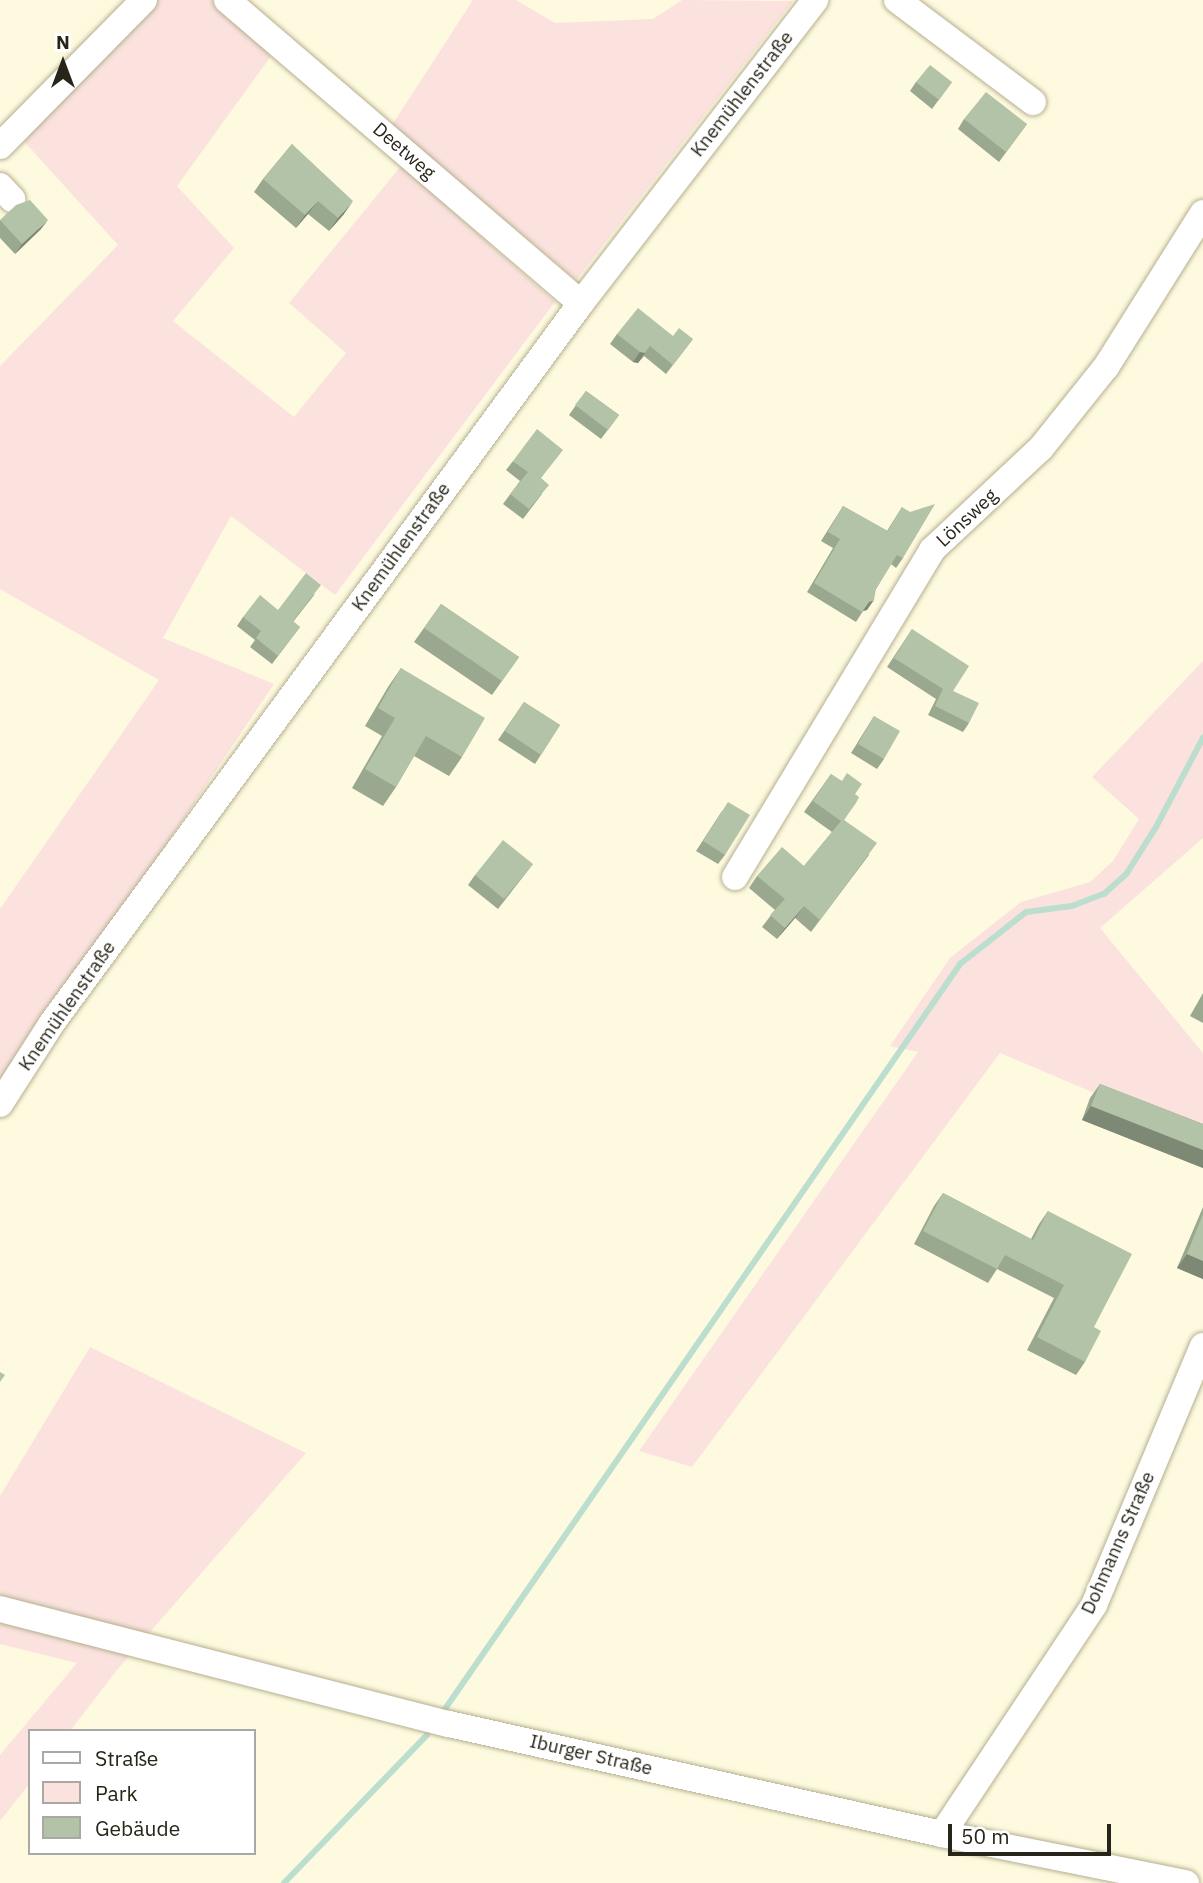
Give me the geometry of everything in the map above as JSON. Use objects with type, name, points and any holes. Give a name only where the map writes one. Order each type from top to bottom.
[{"type":"street","points":[[0,146],[144,0]]},
{"type":"street","name":"Deetweg","points":[[227,0],[580,303]]},
{"type":"street","name":"Knemühlenstraße","points":[[0,1104],[52,1023],[580,303],[815,0]]},
{"type":"street","points":[[897,0],[1033,102]]},
{"type":"street","name":"Lönsweg","points":[[735,877],[932,550],[1041,448],[1082,398],[1106,367],[1203,213]]},
{"type":"street","name":"Dohmanns Straße","points":[[942,1833],[1094,1605],[1203,1346]]},
{"type":"street","name":"Iburger Straße","points":[[0,1609],[449,1724],[942,1833],[1186,1883]]},
{"type":"green space","points":[[156,0],[213,0],[274,52],[177,186],[234,248],[173,321],[294,417],[346,353],[289,303],[401,166],[555,302],[335,595],[231,516],[163,638],[274,684],[0,1092],[0,909],[159,680],[0,589],[0,366],[118,245],[19,136]]},
{"type":"green space","points":[[473,0],[516,0],[555,23],[653,19],[682,0],[793,1],[576,280],[392,125]]},
{"type":"green space","points":[[1203,661],[1203,838],[1100,928],[1203,1053],[1203,1139],[1000,1053],[692,1467],[639,1451],[918,1052],[890,1046],[950,958],[1021,902],[1090,882],[1113,861],[1139,819],[1092,777]]},
{"type":"green space","points":[[90,1347],[306,1453],[117,1670],[72,1729],[28,1729],[28,1786],[0,1821],[0,1755],[77,1663],[0,1644],[0,1496]]},
{"type":"building","points":[[930,65],[952,82],[939,100],[916,82]]},
{"type":"building","points":[[986,92],[1027,124],[1006,152],[964,119]]},
{"type":"building","points":[[292,144],[353,201],[338,218],[318,201],[305,215],[263,179]]},
{"type":"building","points":[[30,200],[48,220],[22,244],[0,220],[16,205]]},
{"type":"building","points":[[638,308],[673,336],[679,328],[693,339],[673,365],[650,346],[645,353],[640,352],[617,334]]},
{"type":"building","points":[[586,391],[619,415],[608,430],[575,405]]},
{"type":"building","points":[[537,429],[563,450],[541,478],[549,485],[529,509],[510,494],[528,472],[513,461]]},
{"type":"building","points":[[935,504],[903,558],[897,555],[876,589],[874,600],[869,602],[862,612],[814,583],[840,539],[828,532],[843,506],[888,531],[902,507],[910,512]]},
{"type":"building","points":[[306,573],[321,585],[293,621],[300,627],[278,656],[256,638],[261,631],[243,617],[260,595],[278,610]]},
{"type":"building","points":[[441,604],[519,657],[502,681],[424,628]]},
{"type":"building","points":[[912,629],[969,666],[953,691],[979,703],[969,723],[935,706],[943,689],[894,658]]},
{"type":"building","points":[[401,668],[485,718],[462,757],[426,736],[396,787],[365,769],[395,718],[378,708]]},
{"type":"building","points":[[524,702],[560,725],[541,755],[505,731]]},
{"type":"building","points":[[874,716],[900,731],[884,759],[858,744]]},
{"type":"building","points":[[847,773],[862,784],[855,794],[859,797],[856,803],[844,820],[877,843],[820,920],[804,906],[785,928],[770,915],[785,899],[757,876],[782,847],[804,866],[841,821],[813,801],[831,774],[842,781]]},
{"type":"building","points":[[728,802],[750,815],[725,855],[703,841]]},
{"type":"building","points":[[503,840],[533,864],[504,899],[475,875]]},
{"type":"building","points":[[1100,1084],[1203,1124],[1203,1150],[1091,1106]]},
{"type":"building","points":[[943,1193],[1033,1240],[1048,1211],[1132,1254],[1094,1327],[1101,1331],[1085,1362],[1037,1337],[1064,1285],[1005,1255],[997,1269],[923,1231]]},
{"type":"building","points":[[1203,1214],[1203,1261],[1187,1254]]},
{"type":"waterway","points":[[445,1709],[960,964],[1026,912],[1072,906],[1104,894],[1127,873],[1156,827],[1203,738]]},
{"type":"waterway","points":[[284,1883],[427,1735]]}]
